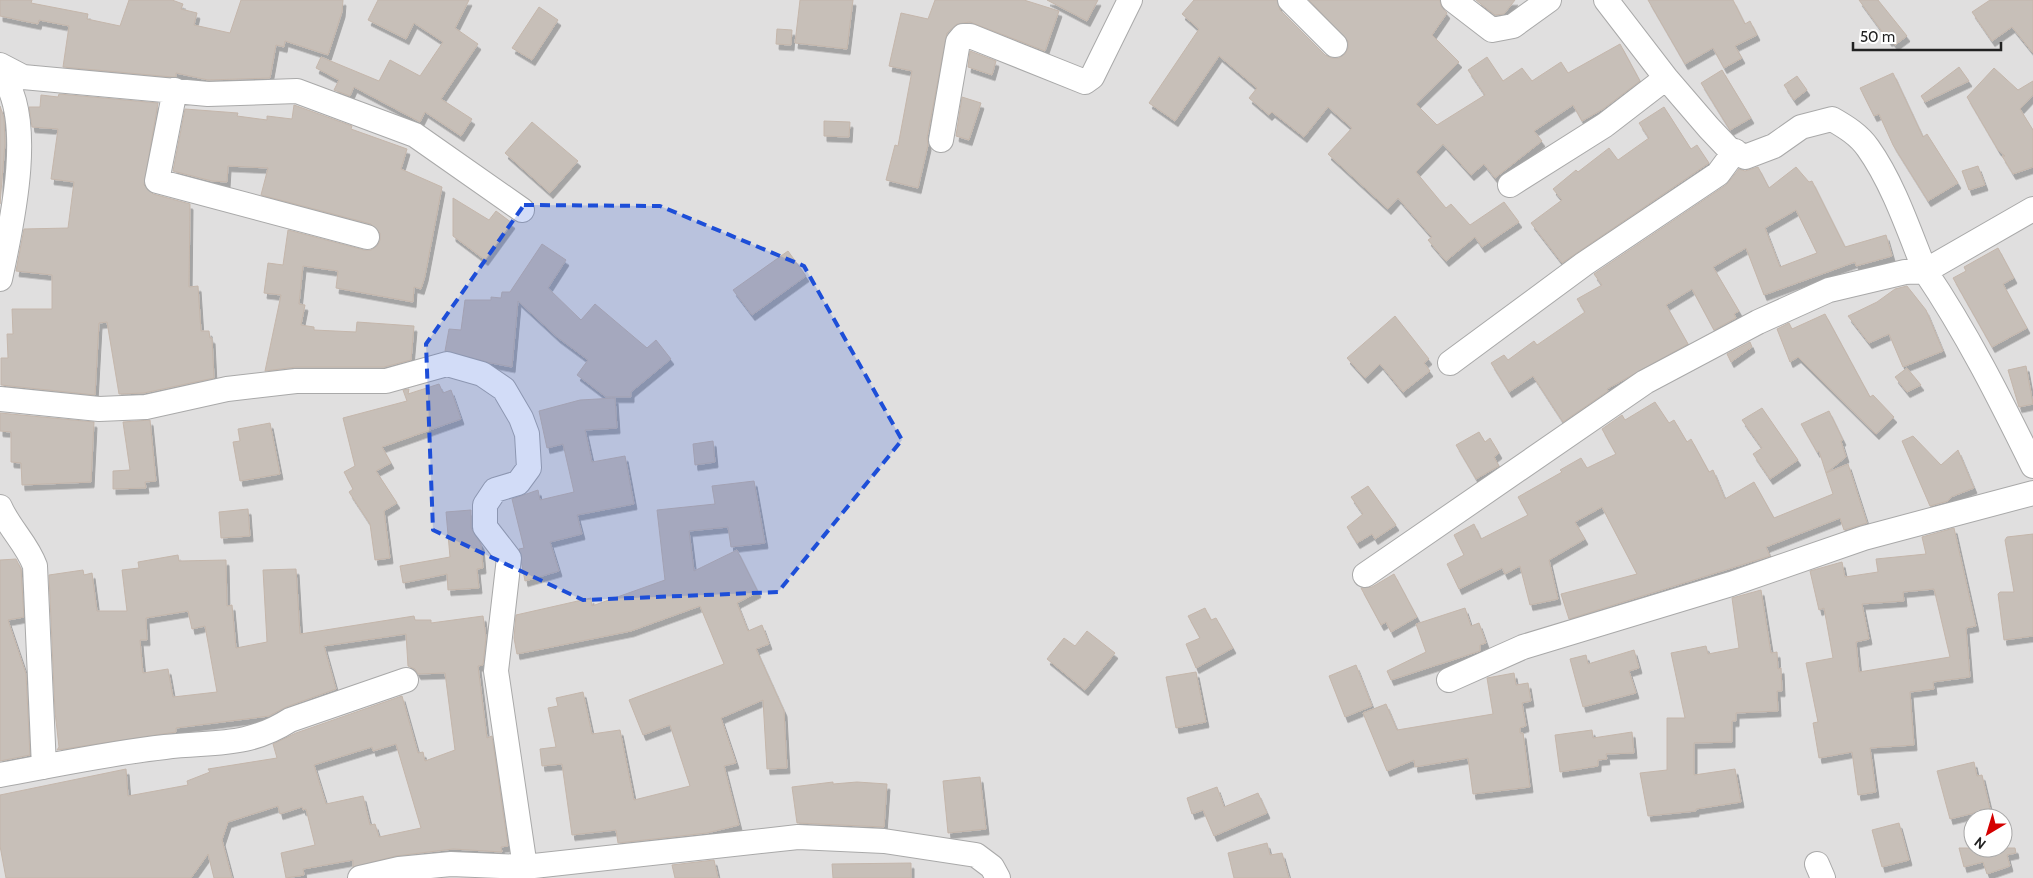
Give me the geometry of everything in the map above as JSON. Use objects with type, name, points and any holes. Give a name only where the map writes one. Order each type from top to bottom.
[{"type":"street","points":[[941,140],[958,42],[964,36],[970,36],[1085,82],[1092,78],[1130,0]]},
{"type":"street","points":[[1290,0],[1335,45]]},
{"type":"street","points":[[1453,0],[1492,30],[1513,26],[1549,0]]},
{"type":"street","points":[[1606,0],[1666,78],[1728,148],[1745,157],[1774,146],[1801,127],[1832,119],[1853,131],[1868,148],[1897,201],[1925,271],[1967,339],[2033,466]]},
{"type":"street","points":[[0,65],[22,77],[208,94],[297,91],[415,135],[522,210]]},
{"type":"street","points":[[0,73],[9,84],[18,122],[20,150],[14,204],[0,279]]},
{"type":"street","points":[[1510,185],[1605,125],[1666,78]]},
{"type":"street","points":[[175,90],[157,181],[367,237]]},
{"type":"street","points":[[1450,363],[1584,264],[1718,174],[1735,151]]},
{"type":"street","points":[[1365,575],[1645,382],[1758,322],[1829,290],[1905,272],[1925,271],[2033,209]]},
{"type":"street","points":[[0,399],[99,409],[146,407],[227,389],[296,380],[386,382],[447,364],[482,374],[504,389],[521,418],[527,434],[529,468],[518,483],[495,490],[485,505],[486,527],[509,558],[496,671],[525,868]]},
{"type":"street","points":[[1448,680],[1524,647],[1731,584],[1864,538],[2033,494]]},
{"type":"street","points":[[0,507],[30,554],[35,566],[44,767]]},
{"type":"street","points":[[0,775],[166,747],[240,742],[278,728],[290,720],[406,680]]},
{"type":"street","points":[[360,878],[399,869],[451,864],[525,868],[798,837],[884,842],[976,854],[992,867],[998,878]]},
{"type":"highlighted area","points":[[524,205],[660,206],[804,266],[902,440],[778,592],[583,600],[433,530],[426,344]]},
{"type":"shaded area","points":[[0,0],[2033,0],[2033,878],[0,878]]},
{"type":"building","points":[[0,0],[32,0],[31,3],[88,14],[87,19],[120,26],[129,0],[172,0],[183,4],[181,9],[197,13],[194,25],[230,33],[241,0],[343,0],[342,12],[328,55],[285,41],[284,47],[276,45],[270,78],[208,80],[176,73],[176,77],[172,77],[63,67],[69,26],[39,20],[38,24],[0,16]]},
{"type":"building","points":[[378,0],[469,0],[455,28],[478,44],[441,99],[472,119],[461,136],[425,112],[420,122],[354,87],[350,96],[334,90],[339,80],[316,68],[321,57],[379,81],[390,60],[420,76],[443,42],[414,23],[406,39],[368,20]]},
{"type":"building","points":[[800,0],[853,0],[847,49],[795,43]]},
{"type":"building","points":[[935,0],[1024,0],[1059,11],[1045,51],[970,22],[957,24],[947,33],[927,138],[928,145],[918,188],[886,180],[895,145],[898,146],[912,71],[889,66],[901,13],[928,19]]},
{"type":"building","points":[[1047,0],[1098,0],[1087,21]]},
{"type":"building","points":[[1194,0],[1277,0],[1280,10],[1325,55],[1339,58],[1345,54],[1348,48],[1348,41],[1309,0],[1440,0],[1441,6],[1447,13],[1432,35],[1459,62],[1416,104],[1437,125],[1485,95],[1468,70],[1487,57],[1503,81],[1522,68],[1532,81],[1561,62],[1568,73],[1620,44],[1640,81],[1603,109],[1582,121],[1573,105],[1534,131],[1542,141],[1495,178],[1484,164],[1471,175],[1443,144],[1416,172],[1446,208],[1451,204],[1470,225],[1504,202],[1519,222],[1482,247],[1475,237],[1446,261],[1428,240],[1432,237],[1398,198],[1388,209],[1328,154],[1352,128],[1328,107],[1304,137],[1272,112],[1269,115],[1249,98],[1257,88],[1219,56],[1175,121],[1149,103],[1199,29],[1182,14]]},
{"type":"building","points":[[1476,0],[1515,0],[1504,14],[1495,15]]},
{"type":"building","points":[[1648,0],[1733,0],[1745,24],[1750,21],[1757,35],[1735,46],[1742,58],[1724,68],[1713,48],[1685,64]]},
{"type":"building","points":[[1859,0],[1878,0],[1907,36],[1895,45],[1891,40],[1889,41]]},
{"type":"building","points":[[1990,0],[2033,0],[2033,53],[2012,27],[1992,41],[1972,12]]},
{"type":"building","points":[[539,7],[558,20],[532,60],[512,48]]},
{"type":"building","points":[[777,29],[792,30],[791,45],[776,44]]},
{"type":"building","points":[[970,51],[996,61],[992,75],[968,67]]},
{"type":"building","points":[[1959,67],[1969,81],[1925,102],[1921,96]]},
{"type":"building","points":[[1994,68],[2018,90],[2033,81],[2033,95],[2020,109],[2033,130],[2033,167],[2013,174],[2002,156],[2005,156],[1998,150],[1967,97]]},
{"type":"building","points":[[1722,70],[1751,118],[1730,130],[1701,83]]},
{"type":"building","points":[[1893,73],[1923,137],[1927,134],[1958,183],[1928,201],[1893,145],[1879,114],[1874,116],[1860,88]]},
{"type":"building","points":[[1797,76],[1807,90],[1794,100],[1784,85]]},
{"type":"building","points":[[59,94],[158,103],[144,185],[153,194],[190,204],[189,287],[198,286],[201,331],[209,331],[210,338],[212,338],[214,378],[144,393],[119,394],[107,322],[99,323],[95,395],[1,385],[1,358],[8,358],[7,334],[13,334],[12,309],[52,309],[52,275],[16,271],[24,229],[68,228],[74,182],[51,179],[58,129],[32,127],[29,107],[40,107],[41,95],[58,97]]},
{"type":"building","points":[[962,97],[981,103],[969,140],[956,136]]},
{"type":"building","points":[[294,105],[352,126],[351,129],[407,149],[401,169],[442,187],[425,276],[421,289],[414,287],[413,302],[336,288],[338,271],[303,266],[299,304],[305,305],[301,325],[314,327],[314,330],[356,332],[357,322],[414,326],[411,360],[384,367],[296,367],[265,371],[281,295],[264,293],[268,263],[283,265],[288,230],[364,250],[371,250],[377,246],[380,240],[380,233],[371,224],[261,195],[268,168],[228,166],[227,182],[212,181],[173,171],[185,109],[238,113],[237,116],[267,120],[267,116],[292,119]]},
{"type":"building","points":[[0,106],[4,118],[5,143],[0,204]]},
{"type":"building","points":[[1664,107],[1691,149],[1697,145],[1709,163],[1562,263],[1531,223],[1562,200],[1553,189],[1576,170],[1578,172],[1609,148],[1618,160],[1649,138],[1639,123]]},
{"type":"building","points":[[824,121],[850,122],[849,137],[824,136]]},
{"type":"building","points":[[532,122],[578,161],[550,193],[505,153]]},
{"type":"building","points":[[1978,166],[1985,185],[1969,190],[1962,171]]},
{"type":"building","points":[[1758,167],[1769,188],[1796,167],[1809,182],[1812,181],[1845,247],[1886,235],[1892,256],[1856,266],[1855,262],[1764,295],[1746,248],[1713,267],[1739,311],[1734,314],[1736,318],[1714,330],[1692,289],[1666,305],[1688,344],[1607,389],[1608,391],[1563,422],[1533,376],[1509,392],[1491,363],[1504,355],[1508,360],[1534,341],[1537,345],[1585,312],[1577,299],[1602,285],[1594,274],[1726,185],[1739,169],[1745,171]],"holes":[[[1796,210],[1817,253],[1780,267],[1765,228]]]},
{"type":"building","points":[[453,198],[489,220],[496,211],[512,223],[485,260],[453,236]]},
{"type":"building","points":[[542,244],[566,260],[548,288],[581,320],[595,304],[647,348],[656,340],[671,359],[631,392],[631,397],[606,397],[577,375],[588,360],[557,337],[518,301],[512,367],[445,351],[449,329],[461,330],[465,300],[491,300],[491,297],[501,298],[502,292],[510,292]]},
{"type":"building","points":[[1998,248],[2014,278],[2003,284],[2027,328],[1992,347],[1953,278],[1966,271],[1964,267]]},
{"type":"building","points":[[788,251],[806,276],[752,315],[733,290]]},
{"type":"building","points":[[1907,286],[1926,310],[1943,351],[1903,367],[1889,334],[1869,343],[1848,316],[1877,302],[1895,289]]},
{"type":"building","points":[[1825,314],[1870,397],[1873,395],[1894,417],[1876,434],[1798,357],[1790,362],[1777,329],[1789,323],[1792,329]]},
{"type":"building","points":[[1395,316],[1429,359],[1424,363],[1430,371],[1403,392],[1380,364],[1365,378],[1347,358]]},
{"type":"building","points":[[1750,342],[1752,347],[1731,362],[1727,354]]},
{"type":"building","points":[[2026,366],[2033,404],[2019,407],[2008,370]]},
{"type":"building","points":[[1907,368],[1921,385],[1907,392],[1895,377]]},
{"type":"building","points":[[439,384],[443,393],[451,390],[461,419],[382,447],[391,463],[376,471],[397,503],[384,511],[390,558],[375,560],[370,524],[349,492],[353,489],[344,472],[355,466],[343,418],[407,401],[403,390],[409,389],[408,394]]},
{"type":"building","points":[[615,398],[617,428],[585,430],[592,462],[625,456],[634,504],[577,515],[582,534],[550,542],[559,571],[525,581],[519,549],[524,548],[512,499],[538,490],[540,500],[574,492],[563,444],[547,448],[539,411],[580,400]]},
{"type":"building","points":[[1655,402],[1669,423],[1674,420],[1687,442],[1691,439],[1709,472],[1713,470],[1725,499],[1754,482],[1774,518],[1833,494],[1826,473],[1848,464],[1867,523],[1844,530],[1840,518],[1766,547],[1770,556],[1569,619],[1561,594],[1637,574],[1602,507],[1575,522],[1585,539],[1549,560],[1558,599],[1530,605],[1520,566],[1505,574],[1502,568],[1459,589],[1447,564],[1464,555],[1454,535],[1474,524],[1481,539],[1528,515],[1518,497],[1562,472],[1560,470],[1581,458],[1587,468],[1616,454],[1602,429],[1622,415],[1625,420]]},
{"type":"building","points":[[1762,408],[1798,460],[1770,479],[1753,454],[1762,448],[1742,420]]},
{"type":"building","points":[[1829,411],[1843,440],[1841,441],[1846,457],[1826,473],[1819,451],[1817,452],[1801,424]]},
{"type":"building","points":[[0,413],[94,422],[91,482],[22,485],[21,463],[11,462],[11,432],[0,431]]},
{"type":"building","points":[[150,420],[156,481],[145,482],[146,488],[113,489],[113,471],[130,470],[123,422]]},
{"type":"building","points":[[270,423],[280,474],[240,481],[233,442],[240,441],[238,429]]},
{"type":"building","points":[[1479,432],[1485,442],[1490,438],[1499,453],[1494,457],[1499,466],[1476,479],[1456,445]]},
{"type":"building","points":[[1913,436],[1941,465],[1958,450],[1974,488],[1951,497],[1948,501],[1930,506],[1902,441]]},
{"type":"building","points":[[713,441],[715,462],[695,465],[693,444]]},
{"type":"building","points":[[754,481],[765,543],[731,547],[728,527],[689,531],[694,571],[737,550],[758,592],[737,603],[748,631],[762,625],[769,644],[756,649],[784,711],[787,768],[767,769],[763,700],[721,718],[736,763],[724,766],[739,825],[707,833],[618,843],[616,830],[572,835],[562,764],[542,766],[540,749],[556,747],[548,708],[558,706],[556,698],[583,692],[592,734],[620,730],[634,800],[690,786],[670,725],[643,735],[629,700],[724,664],[700,606],[631,631],[517,654],[514,638],[516,615],[591,598],[592,606],[665,580],[657,510],[715,504],[712,486]]},
{"type":"building","points":[[1368,486],[1396,525],[1375,539],[1372,534],[1357,543],[1347,527],[1363,514],[1351,497]]},
{"type":"building","points":[[248,509],[250,536],[221,538],[219,512]]},
{"type":"building","points":[[471,510],[471,528],[481,544],[483,568],[477,569],[479,588],[448,590],[447,574],[403,583],[400,566],[450,557],[446,512]]},
{"type":"building","points":[[1954,528],[1976,626],[1966,628],[1970,677],[1933,682],[1934,689],[1910,692],[1914,745],[1870,748],[1876,792],[1858,795],[1852,752],[1819,758],[1813,723],[1818,722],[1806,663],[1833,658],[1824,608],[1819,610],[1810,571],[1842,562],[1845,577],[1878,572],[1876,559],[1926,554],[1922,537]],"holes":[[[1934,589],[1950,657],[1859,672],[1856,642],[1869,639],[1862,604],[1904,601],[1903,592]]]},
{"type":"building","points":[[2033,534],[2033,636],[2004,640],[1998,594],[2000,592],[2014,592],[2005,540],[2007,537]]},
{"type":"building","points":[[178,555],[179,561],[226,560],[227,606],[232,605],[236,648],[267,642],[263,570],[296,569],[300,634],[414,616],[415,620],[431,620],[431,623],[483,616],[486,637],[483,665],[478,666],[487,738],[492,736],[508,846],[501,847],[502,852],[453,849],[396,856],[353,867],[353,860],[303,869],[304,875],[286,878],[281,853],[315,845],[306,809],[303,810],[302,807],[280,814],[278,806],[228,822],[222,840],[232,878],[214,878],[208,854],[191,878],[6,878],[0,846],[0,795],[126,769],[128,796],[188,785],[187,781],[210,772],[208,769],[277,758],[273,744],[296,733],[402,696],[418,753],[423,752],[425,761],[455,750],[445,673],[418,674],[415,669],[408,666],[406,634],[324,646],[336,689],[286,707],[269,716],[176,728],[176,732],[57,750],[59,747],[55,712],[49,575],[83,570],[84,575],[92,573],[97,611],[127,611],[122,570],[139,568],[138,562]],"holes":[[[188,611],[192,629],[205,626],[217,692],[173,697],[168,669],[143,673],[140,640],[147,640],[146,618]],[[396,744],[421,828],[379,837],[375,824],[370,825],[363,796],[326,804],[314,765],[372,747],[373,751]]]},
{"type":"building","points":[[16,559],[21,569],[24,617],[8,620],[26,674],[30,755],[0,761],[0,560]]},
{"type":"building","points":[[1394,574],[1417,617],[1391,632],[1386,622],[1381,625],[1361,588],[1372,587]]},
{"type":"building","points":[[1761,590],[1771,653],[1777,652],[1778,669],[1781,668],[1782,691],[1777,691],[1778,711],[1736,713],[1736,721],[1732,721],[1732,742],[1694,743],[1694,775],[1735,769],[1741,802],[1696,809],[1696,811],[1648,816],[1640,773],[1667,770],[1667,718],[1685,718],[1671,653],[1706,646],[1708,654],[1739,648],[1732,598]]},
{"type":"building","points":[[1205,608],[1211,620],[1216,618],[1233,648],[1196,668],[1186,644],[1200,638],[1188,616]]},
{"type":"building","points":[[1465,608],[1471,626],[1479,623],[1486,643],[1480,645],[1480,651],[1391,680],[1387,671],[1426,652],[1416,624]]},
{"type":"building","points":[[1087,631],[1115,653],[1085,690],[1047,659],[1064,638],[1075,646]]},
{"type":"building","points":[[1634,650],[1639,668],[1629,671],[1636,693],[1583,707],[1570,659],[1586,655],[1588,664]]},
{"type":"building","points":[[1356,665],[1372,706],[1345,717],[1329,676]]},
{"type":"building","points":[[1196,672],[1206,722],[1176,728],[1166,677]]},
{"type":"building","points":[[1514,673],[1516,685],[1528,683],[1531,701],[1522,703],[1526,726],[1520,728],[1520,733],[1523,733],[1530,787],[1473,794],[1468,758],[1415,767],[1414,760],[1387,771],[1363,713],[1386,704],[1397,730],[1493,714],[1487,678]]},
{"type":"building","points":[[1592,730],[1593,738],[1632,732],[1634,753],[1606,754],[1607,759],[1598,760],[1598,766],[1560,772],[1555,735]]},
{"type":"building","points":[[1974,762],[1977,776],[1982,775],[1990,808],[1963,808],[1963,816],[1950,819],[1937,771]]},
{"type":"building","points":[[980,777],[986,829],[948,833],[943,781]]},
{"type":"building","points":[[833,782],[833,784],[857,782],[887,784],[884,827],[797,823],[792,787]]},
{"type":"building","points":[[1217,787],[1224,807],[1258,793],[1267,813],[1214,836],[1203,810],[1192,814],[1187,798]]},
{"type":"building","points":[[1899,823],[1909,860],[1882,867],[1872,830]]},
{"type":"building","points":[[1267,843],[1270,855],[1282,853],[1289,878],[1234,878],[1228,853]]},
{"type":"building","points":[[1959,848],[1963,848],[1963,858],[2008,858],[2010,866],[1987,874],[1983,862],[1964,867]]},
{"type":"building","points":[[714,860],[718,878],[675,878],[672,865]]},
{"type":"building","points":[[911,863],[911,878],[833,878],[832,864]]}]
